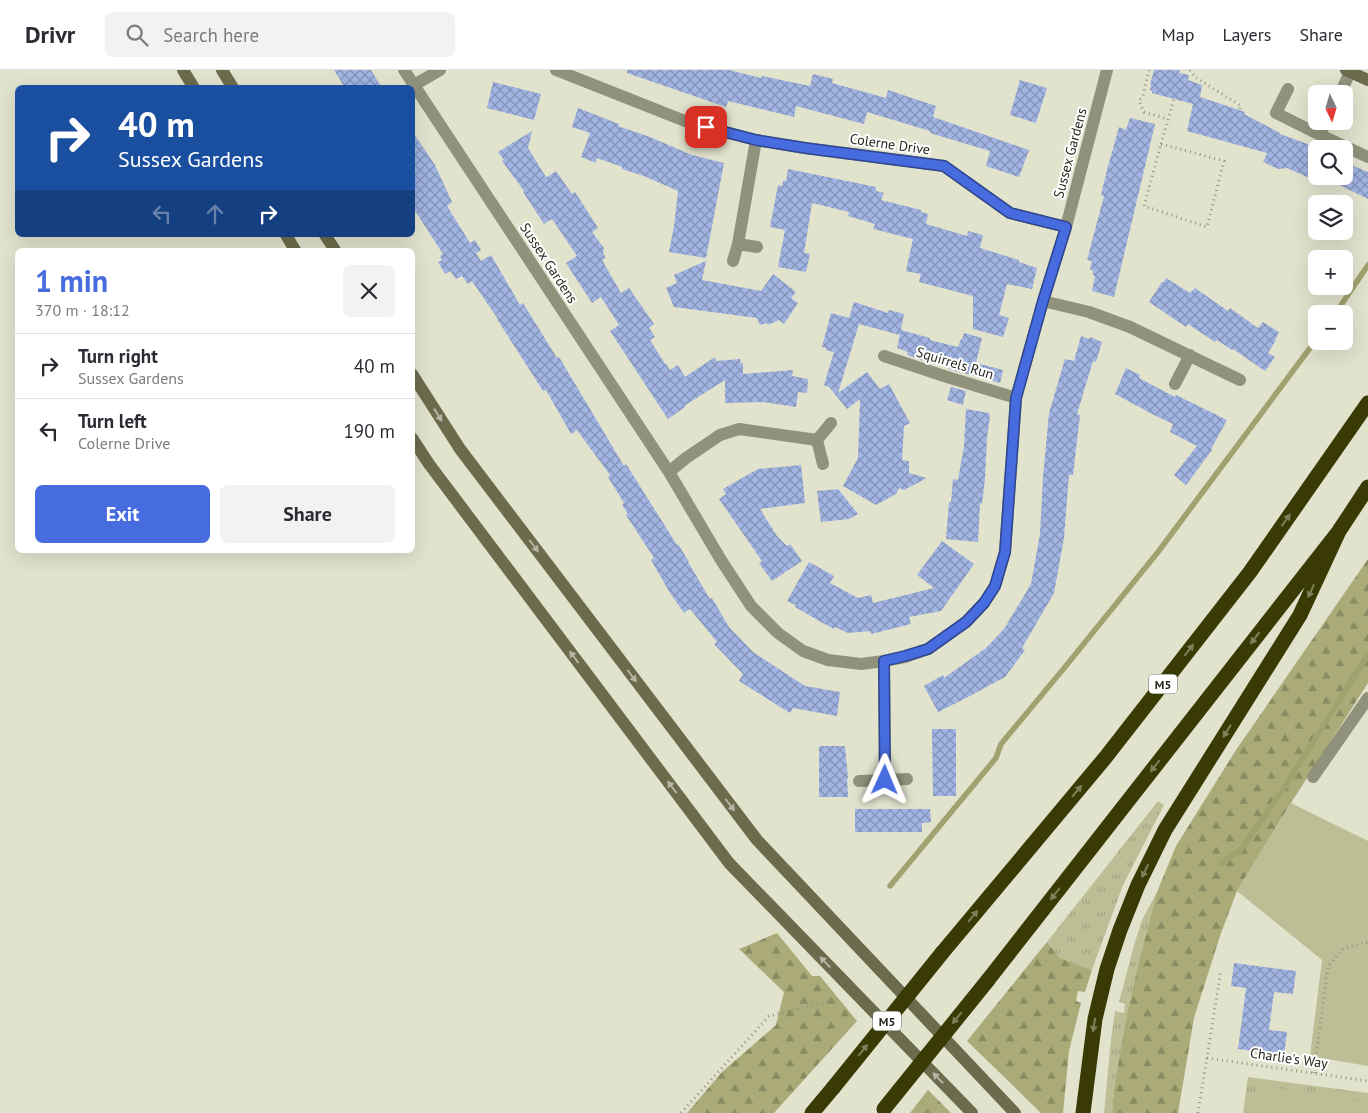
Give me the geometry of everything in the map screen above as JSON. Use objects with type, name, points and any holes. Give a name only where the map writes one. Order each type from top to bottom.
[{"type":"highway","name":"M5","points":[[812,1113],[942,953],[1105,758],[1250,572],[1368,403]]},
{"type":"highway","points":[[883,1111],[988,980],[1338,531],[1368,487]]},
{"type":"highway","points":[[1084,1113],[1095,1019],[1107,969],[1138,885],[1165,830],[1300,615],[1338,531]]},
{"type":"street","points":[[183,70],[192,85]]},
{"type":"street","points":[[222,70],[231,85]]},
{"type":"street","name":"Sussex Gardens","points":[[404,70],[414,85]]},
{"type":"street","points":[[414,85],[440,70]]},
{"type":"street","name":"Colerne Drive","points":[[556,70],[690,123],[756,140],[944,166],[1010,213],[1066,227]]},
{"type":"street","name":"Sussex Gardens","points":[[415,87],[669,472],[721,560],[751,606],[778,633],[803,651],[828,660],[860,664],[884,661],[928,649],[966,622],[984,603],[995,586],[1005,552],[1016,398],[1066,227],[1107,70]]},
{"type":"street","points":[[1343,85],[1348,71],[1368,80]]},
{"type":"street","points":[[1288,89],[1276,113],[1368,157]]},
{"type":"street","points":[[1320,135],[1322,130]]},
{"type":"street","points":[[733,261],[738,244],[756,140]]},
{"type":"street","points":[[287,237],[294,248]]},
{"type":"street","points":[[326,237],[334,248]]},
{"type":"street","points":[[738,244],[757,247]]},
{"type":"street","points":[[1043,301],[1089,312],[1130,327],[1240,380]]},
{"type":"street","points":[[1175,384],[1190,355]]},
{"type":"street","name":"Squirrels Run","points":[[884,356],[1016,398]]},
{"type":"street","points":[[415,379],[460,449],[757,840],[1015,1113]]},
{"type":"street","points":[[817,440],[831,423]]},
{"type":"street","points":[[669,472],[720,435],[739,429],[817,440]]},
{"type":"street","points":[[817,440],[823,464]]},
{"type":"street","points":[[415,443],[428,464],[729,863],[972,1113]]},
{"type":"street","points":[[884,661],[885,780]]},
{"type":"street","points":[[1313,777],[1368,698]]},
{"type":"street","points":[[859,782],[907,779]]},
{"type":"path","points":[[1149,70],[1143,95],[1139,101],[1144,112],[1168,118]]},
{"type":"path","points":[[1190,70],[1195,77],[1241,106],[1240,109]]},
{"type":"path","points":[[1161,144],[1224,161],[1207,227],[1144,206],[1168,118],[1174,99]]},
{"type":"path","points":[[1314,1073],[1328,966],[1344,948],[1368,942]]},
{"type":"path","points":[[1198,1113],[1221,970]]},
{"type":"path","points":[[681,1113],[769,1016]]},
{"type":"path","name":"Charlie's Way","points":[[1206,1058],[1368,1081]]},
{"type":"green space","points":[[1368,559],[1368,683],[1237,891],[1220,936],[1194,1018],[1178,1113],[1112,1113],[1114,1088],[1139,961],[1157,892],[1176,846],[1236,750]]},
{"type":"green space","points":[[1158,801],[1164,805],[1123,885],[1092,970],[1060,958],[1047,942]]},
{"type":"green space","points":[[1291,803],[1368,841],[1368,1066],[1310,1056],[1322,960],[1237,891]]},
{"type":"green space","points":[[1157,892],[1139,961],[1114,1088],[1112,1113],[1104,1113],[1115,1011],[1124,1013],[1125,1004],[1119,1002],[1135,942],[1142,920]]},
{"type":"green space","points":[[777,933],[812,976],[820,976],[857,1021],[774,1113],[687,1113],[722,1072],[776,1025],[784,992],[739,949]]},
{"type":"green space","points":[[1047,942],[1060,958],[1092,970],[1085,992],[1078,991],[1076,1001],[1081,1003],[1069,1051],[1063,1113],[1041,1113],[967,1041]]},
{"type":"green space","points":[[1248,1077],[1368,1093],[1368,1113],[1243,1113]]},
{"type":"green space","points":[[1257,1085],[1368,1102],[1368,1113],[1253,1113]]},
{"type":"green space","points":[[928,1090],[951,1113],[910,1113]]},
{"type":"building","points":[[334,70],[371,70],[380,85],[343,85]]},
{"type":"building","points":[[627,70],[729,70],[761,78],[762,76],[810,86],[813,74],[833,79],[832,83],[886,98],[888,90],[936,106],[933,117],[1029,150],[1019,177],[986,166],[990,151],[867,112],[864,124],[796,106],[794,117],[728,101],[726,107],[627,73]]},
{"type":"building","points":[[1154,70],[1180,70],[1179,73],[1189,75],[1188,80],[1202,85],[1200,97],[1245,112],[1244,114],[1280,134],[1308,144],[1308,177],[1287,168],[1278,169],[1263,162],[1267,153],[1187,131],[1193,104],[1152,93],[1150,85]]},
{"type":"building","points":[[1020,80],[1047,88],[1036,123],[1010,115]]},
{"type":"building","points":[[493,82],[541,94],[534,120],[487,108]]},
{"type":"building","points":[[578,108],[692,155],[724,163],[706,258],[669,252],[678,191],[597,158],[596,163],[581,157],[590,133],[572,127]]},
{"type":"building","points":[[1130,118],[1155,124],[1114,297],[1092,291],[1095,276],[1090,269],[1092,261],[1087,260],[1104,196],[1101,195],[1107,170],[1119,127],[1126,130]]},
{"type":"building","points":[[532,131],[528,148],[546,177],[556,171],[572,194],[575,192],[598,228],[592,232],[604,248],[603,253],[606,258],[602,260],[621,293],[629,288],[654,324],[649,328],[655,337],[650,340],[670,370],[678,365],[685,377],[715,357],[716,361],[740,359],[741,364],[743,363],[743,374],[793,370],[792,376],[808,379],[807,393],[798,392],[796,407],[763,402],[725,403],[725,380],[684,406],[668,419],[610,331],[619,325],[601,297],[592,303],[566,263],[577,256],[552,219],[544,224],[524,191],[502,161],[504,160],[498,152]]},
{"type":"building","points":[[415,135],[435,165],[452,202],[447,206],[470,243],[475,240],[481,250],[476,253],[481,261],[491,255],[520,305],[523,303],[557,358],[559,357],[624,466],[626,464],[729,627],[753,652],[805,686],[840,692],[837,716],[793,708],[790,713],[739,681],[743,674],[714,644],[717,642],[690,609],[684,613],[670,593],[651,560],[654,558],[626,515],[628,514],[622,505],[624,503],[608,477],[610,475],[577,430],[571,434],[546,390],[543,391],[472,281],[468,284],[462,276],[456,279],[450,271],[445,274],[438,262],[442,260],[440,256],[443,254],[415,211]]},
{"type":"building","points":[[1353,166],[1368,172],[1368,199],[1339,185],[1353,185]]},
{"type":"building","points":[[788,169],[876,187],[876,191],[884,193],[881,200],[921,210],[921,212],[928,214],[926,224],[967,236],[968,231],[983,235],[980,248],[1019,260],[1019,262],[1037,268],[1032,289],[1007,284],[999,315],[1009,318],[1003,337],[973,329],[973,296],[919,282],[921,274],[906,271],[913,239],[873,229],[875,224],[848,216],[849,212],[812,203],[804,253],[810,254],[806,272],[778,267],[785,230],[770,227],[778,185],[782,186],[783,181],[786,181]]},
{"type":"building","points":[[706,261],[702,280],[761,291],[773,274],[796,292],[791,298],[798,303],[784,324],[779,320],[768,325],[767,323],[760,325],[757,318],[674,307],[666,288],[677,283],[674,275]]},
{"type":"building","points":[[1166,278],[1190,293],[1195,288],[1228,311],[1230,308],[1258,328],[1263,322],[1279,332],[1268,353],[1275,357],[1265,371],[1217,340],[1215,342],[1188,324],[1186,327],[1149,302]]},
{"type":"building","points":[[854,302],[888,313],[889,310],[904,314],[900,335],[859,324],[838,393],[867,372],[880,389],[889,384],[910,423],[904,426],[902,460],[909,461],[909,473],[927,478],[904,490],[899,488],[896,494],[876,505],[843,486],[858,458],[860,399],[847,409],[829,387],[824,385],[834,352],[822,347],[831,313],[849,318]]},
{"type":"building","points":[[901,330],[958,347],[964,333],[982,338],[976,363],[1003,370],[1000,383],[949,369],[951,361],[926,354],[924,361],[907,355],[908,352],[897,348]]},
{"type":"building","points":[[1081,336],[1089,339],[1090,337],[1102,342],[1096,362],[1093,361],[1077,414],[1080,415],[1073,475],[1069,475],[1064,538],[1054,593],[1022,648],[1025,650],[1005,677],[938,712],[924,686],[943,675],[944,678],[986,648],[1004,629],[1031,584],[1040,534],[1049,413],[1065,359],[1074,361]]},
{"type":"building","points":[[1126,368],[1140,375],[1139,378],[1175,397],[1176,395],[1227,420],[1212,450],[1186,485],[1174,475],[1197,446],[1170,432],[1173,424],[1115,394]]},
{"type":"building","points":[[951,387],[966,391],[963,405],[947,400]]},
{"type":"building","points":[[966,409],[989,413],[990,416],[982,504],[980,503],[978,542],[946,539],[953,479],[958,480],[964,446]]},
{"type":"building","points":[[801,465],[805,503],[760,509],[777,536],[787,546],[790,544],[802,561],[772,581],[759,563],[762,561],[719,499],[726,494],[723,489],[758,469]]},
{"type":"building","points":[[838,489],[858,514],[849,519],[821,522],[817,491]]},
{"type":"building","points":[[942,541],[974,564],[941,611],[909,617],[911,624],[871,634],[870,631],[848,633],[835,627],[834,629],[787,601],[809,562],[834,576],[830,583],[858,598],[871,595],[873,603],[934,588],[917,575]]},
{"type":"building","points":[[932,729],[956,729],[956,796],[933,796]]},
{"type":"building","points":[[819,746],[845,746],[848,797],[819,797]]},
{"type":"building","points":[[855,809],[930,809],[931,822],[922,823],[922,832],[855,832]]},
{"type":"building","points":[[1234,963],[1296,971],[1293,994],[1274,992],[1269,1030],[1287,1032],[1284,1055],[1238,1049],[1246,988],[1231,986]]},
{"type":"waterway","points":[[1341,305],[1368,265]]},
{"type":"waterway","points":[[890,886],[996,758],[1001,744],[1158,552],[1309,350]]},
{"type":"waterway","points":[[1221,863],[1240,851],[1280,794],[1368,655]]},
{"type":"route","points":[[706,127],[756,140],[944,166],[1010,213],[1066,227],[1016,398],[1005,552],[995,586],[984,603],[966,622],[928,649],[884,661],[885,780]]}]
